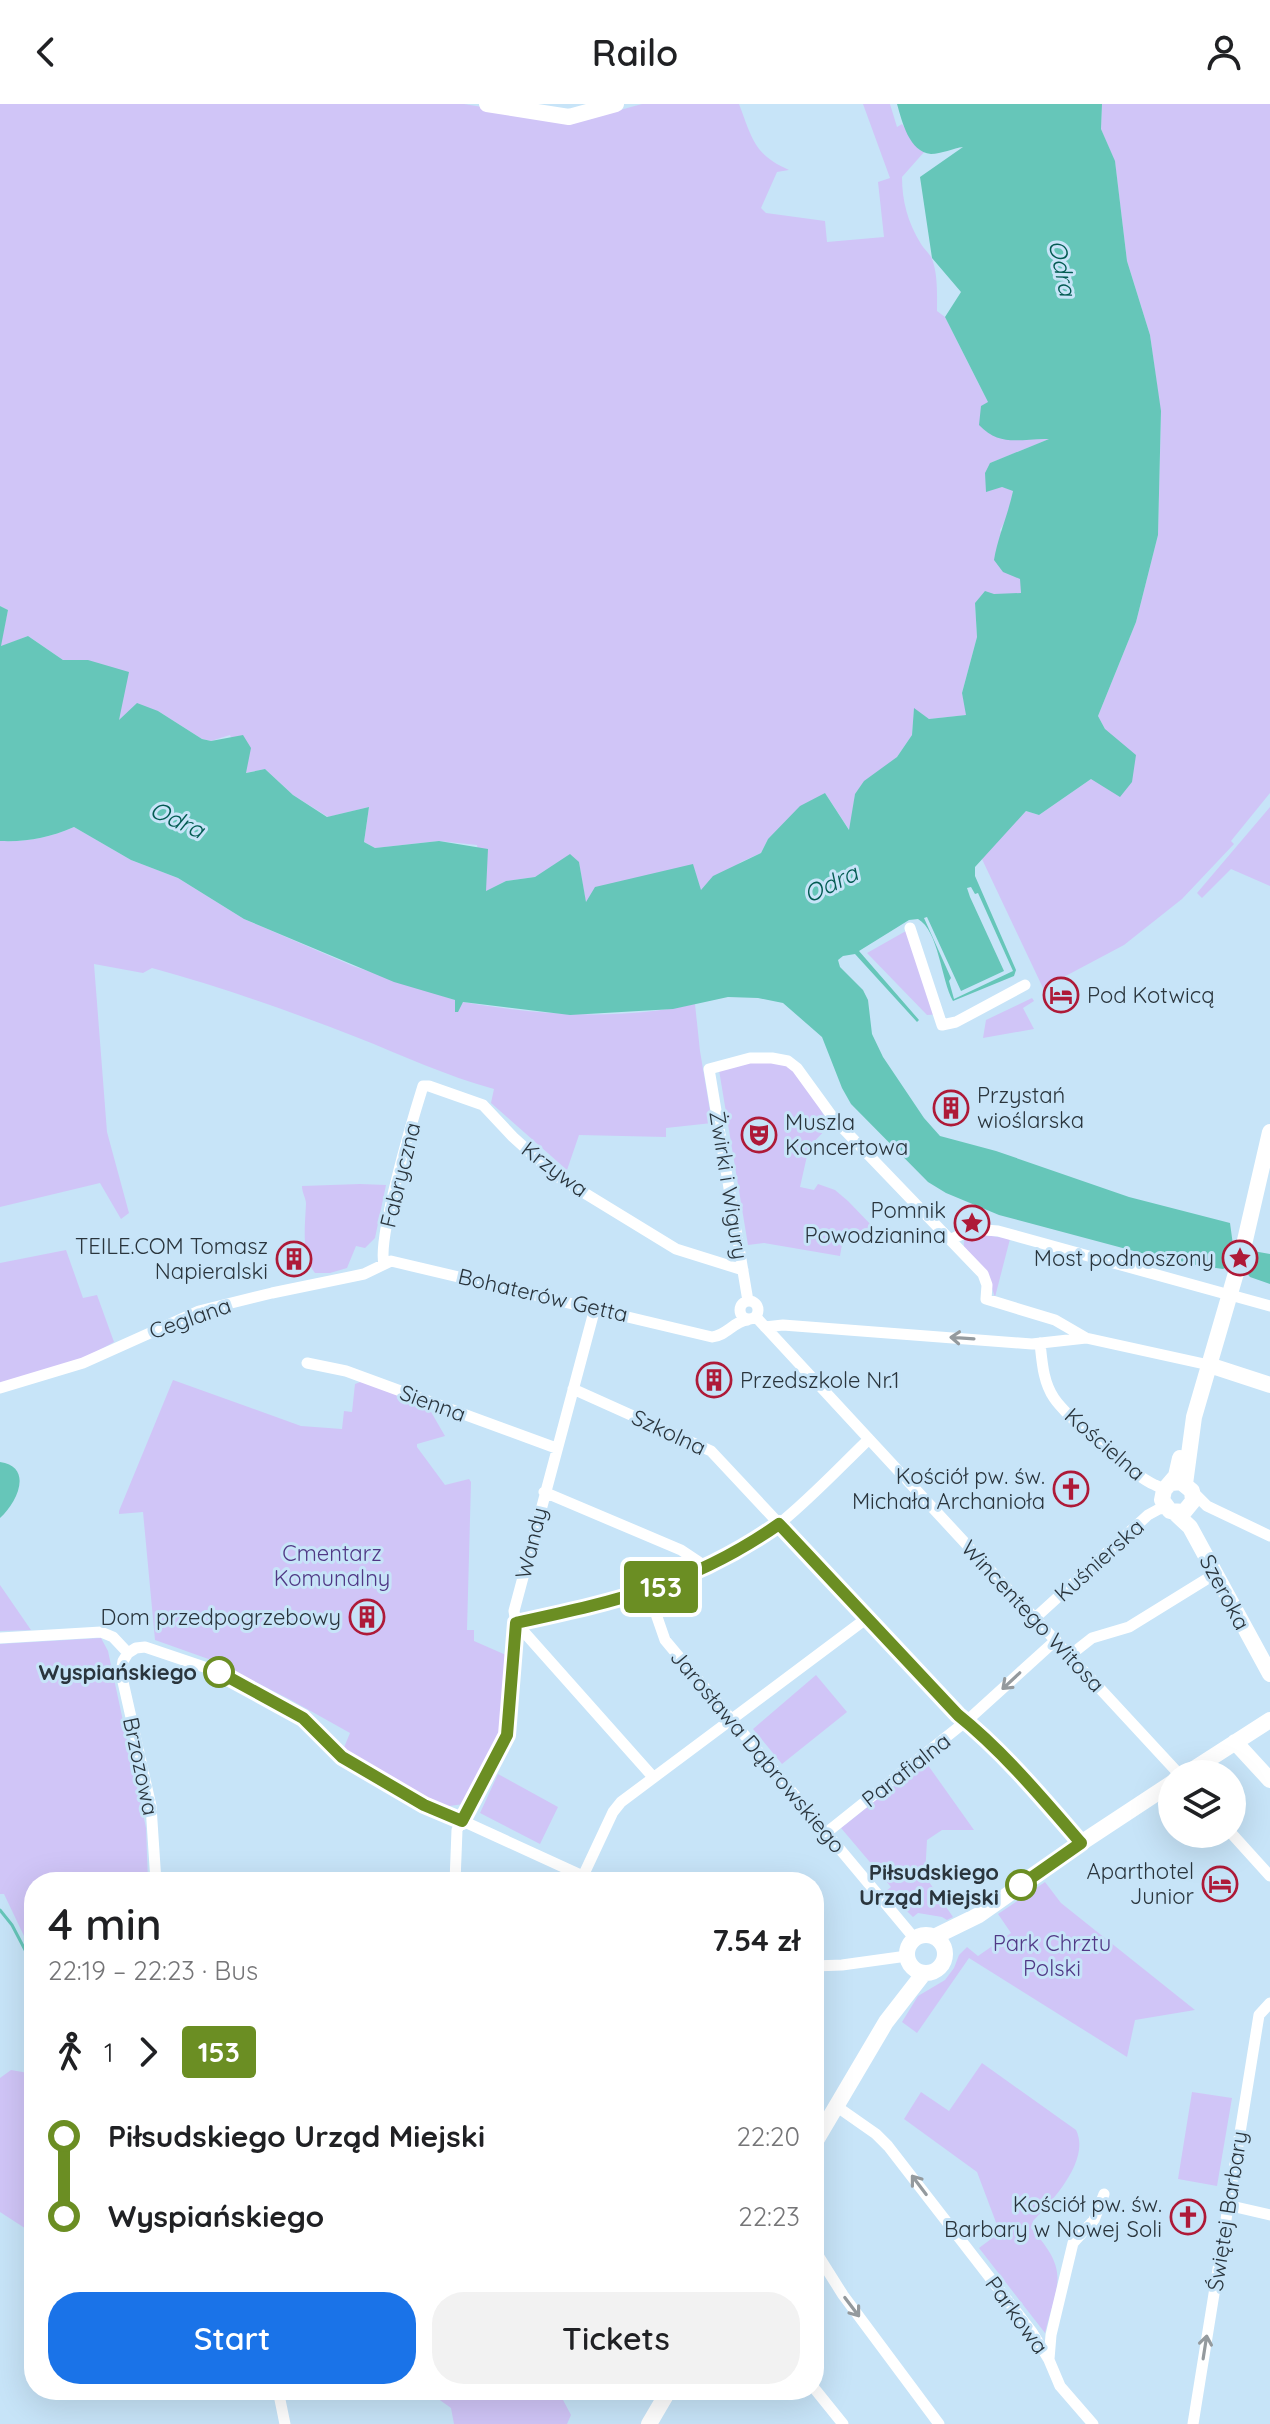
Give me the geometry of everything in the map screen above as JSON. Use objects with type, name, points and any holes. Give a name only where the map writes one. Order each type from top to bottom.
[{"type":"street","points":[[487,104],[569,117],[616,104]]},
{"type":"street","points":[[910,928],[942,1025],[956,1022],[1025,985]]},
{"type":"street","name":"Żwirki i Wigury","points":[[744,1305],[743,1270],[709,1069],[750,1058],[788,1061],[797,1068],[834,1119],[950,1240]]},
{"type":"street","name":"Krzywa","points":[[423,1086],[483,1105],[555,1175],[676,1249],[743,1270]]},
{"type":"street","name":"Fabryczna","points":[[384,1264],[382,1249],[423,1086]]},
{"type":"street","points":[[1176,1510],[1193,1501],[1179,1486],[1176,1476],[1181,1451],[1194,1417],[1243,1249],[1270,1132]]},
{"type":"street","points":[[1270,1306],[998,1231],[972,1229],[950,1240],[983,1274],[987,1285],[986,1299],[1055,1320],[1086,1338],[1209,1365],[1270,1385]]},
{"type":"street","name":"Bohaterów Getta","points":[[384,1264],[398,1261],[703,1334]]},
{"type":"street","name":"Ceglana","points":[[0,1388],[83,1363],[199,1311],[364,1274],[384,1264]]},
{"type":"street","points":[[703,1334],[720,1328],[744,1305]]},
{"type":"street","name":"Wincentego Witosa","points":[[744,1305],[742,1317],[752,1318],[765,1327],[1166,1760]]},
{"type":"street","name":"Wandy","points":[[455,1872],[456,1834],[507,1735],[516,1623],[514,1611],[595,1308]]},
{"type":"street","points":[[703,1334],[718,1337],[741,1320],[752,1318]]},
{"type":"street","points":[[765,1327],[783,1325],[1040,1343],[1086,1338]]},
{"type":"street","name":"Kościelna","points":[[1040,1343],[1044,1373],[1054,1398],[1140,1476],[1158,1487],[1179,1486]]},
{"type":"street","name":"Sienna","points":[[307,1363],[346,1371],[556,1448]]},
{"type":"street","name":"Szkolna","points":[[573,1389],[711,1451],[1081,1843]]},
{"type":"street","points":[[653,1777],[516,1623],[648,1591],[703,1570],[779,1524],[868,1440]]},
{"type":"street","points":[[1179,1486],[1207,1506],[1270,1536]]},
{"type":"street","points":[[1179,1486],[1162,1500],[1176,1510],[1207,1506]]},
{"type":"street","points":[[544,1492],[681,1550],[699,1562],[703,1570]]},
{"type":"street","name":"Kuśnierska","points":[[1035,1618],[1148,1515],[1159,1509],[1176,1510]]},
{"type":"street","name":"Szeroka","points":[[1176,1510],[1190,1527],[1270,1674]]},
{"type":"street","points":[[1078,1649],[1092,1638],[1129,1627],[1210,1577]]},
{"type":"street","name":"Jarosława Dąbrowskiego","points":[[648,1591],[662,1636],[915,1939]]},
{"type":"street","points":[[585,1872],[617,1806],[867,1618]]},
{"type":"street","points":[[0,1638],[101,1632],[113,1637],[128,1653],[140,1647],[155,1649],[241,1682],[303,1718],[342,1757],[424,1805],[574,1872]]},
{"type":"street","name":"Parafialna","points":[[826,1833],[966,1722],[1056,1640]]},
{"type":"street","name":"Brzozowa","points":[[128,1653],[121,1673],[152,1814],[155,1872]]},
{"type":"street","points":[[1207,1760],[1270,1720]]},
{"type":"street","points":[[1235,1742],[1270,1780]]},
{"type":"street","points":[[939,1944],[1158,1792]]},
{"type":"street","points":[[1245,1848],[1270,1876]]},
{"type":"street","points":[[824,1966],[914,1964],[939,1968],[945,1957],[939,1944],[927,1935],[915,1939],[910,1945],[914,1964],[886,2022],[824,2127]]},
{"type":"street","name":"Świętej Barbary","points":[[1193,2424],[1259,2015],[1270,2003]]},
{"type":"street","name":"Parkowa","points":[[836,2106],[888,2146],[1032,2332],[1060,2386],[1093,2424]]},
{"type":"street","points":[[1049,2360],[1051,2335],[1073,2243],[1094,2220],[1104,2194]]},
{"type":"street","points":[[1227,2205],[1270,2215]]},
{"type":"street","points":[[824,2265],[939,2424]]},
{"type":"street","points":[[280,2400],[285,2424]]},
{"type":"street","points":[[649,2424],[663,2400]]},
{"type":"street","points":[[824,2400],[843,2424]]},
{"type":"green space","points":[[0,104],[464,104],[576,122],[642,104],[739,104],[751,136],[761,151],[789,170],[777,172],[761,208],[766,213],[825,221],[827,242],[884,237],[878,182],[890,178],[863,104],[890,104],[897,127],[902,124],[918,148],[925,151],[902,177],[902,186],[909,220],[934,265],[937,311],[945,317],[988,402],[1052,438],[990,463],[1002,487],[1013,490],[1008,516],[1000,530],[1021,579],[1021,594],[994,594],[975,603],[977,637],[962,693],[967,715],[929,719],[914,709],[912,735],[897,757],[855,794],[850,831],[825,793],[768,839],[761,853],[741,862],[701,891],[693,865],[586,904],[579,862],[535,877],[506,881],[485,892],[477,845],[439,841],[375,848],[364,842],[369,807],[328,817],[293,795],[265,769],[245,773],[230,735],[211,741],[202,739],[158,711],[118,722],[88,660],[63,660],[28,636],[0,647],[8,610],[0,606]]},
{"type":"green space","points":[[1102,104],[1270,104],[1270,793],[1231,841],[1234,844],[1182,899],[1124,945],[1043,988],[981,857],[1026,811],[1039,815],[1091,779],[1105,729],[1098,716],[1136,622],[1158,535],[1161,415],[1150,335],[1127,261],[1115,162],[1101,129]]},
{"type":"green space","points":[[1270,807],[1270,886],[1231,869],[1202,898],[1197,893]]},
{"type":"green space","points":[[74,827],[131,860],[178,878],[244,919],[353,966],[455,1000],[455,1011],[463,1002],[579,1014],[637,1013],[695,1004],[712,1123],[666,1128],[666,1137],[579,1135],[567,1170],[491,1103],[494,1089],[204,983],[152,968],[143,973],[94,964],[107,1132],[129,1213],[121,1219],[100,1183],[0,1207],[0,841],[38,838]]},
{"type":"green space","points":[[913,927],[943,1014],[927,1015],[867,953]]},
{"type":"green space","points":[[1032,998],[1034,1001],[1023,1008],[1034,1029],[983,1038],[986,1020]]},
{"type":"green space","points":[[740,1062],[770,1062],[788,1066],[809,1089],[830,1125],[809,1147],[800,1187],[814,1190],[818,1184],[835,1190],[874,1228],[875,1236],[844,1233],[840,1256],[764,1243],[748,1245],[719,1070]]},
{"type":"green space","points":[[386,1185],[375,1238],[365,1248],[356,1246],[347,1268],[315,1273],[306,1249],[306,1204],[302,1186]]},
{"type":"green space","points":[[975,1233],[1010,1239],[995,1297],[989,1280],[964,1247],[966,1237]]},
{"type":"green space","points":[[66,1250],[83,1298],[97,1295],[114,1342],[83,1359],[0,1384],[0,1263]]},
{"type":"green space","name":"Cmentarz Komunalny","points":[[173,1380],[301,1426],[342,1429],[344,1411],[352,1412],[355,1384],[363,1381],[427,1405],[445,1436],[417,1444],[417,1447],[445,1485],[469,1479],[471,1482],[467,1630],[474,1630],[474,1641],[506,1655],[500,1735],[464,1804],[442,1807],[343,1750],[350,1733],[214,1661],[155,1640],[143,1512],[119,1514],[119,1511]]},
{"type":"green space","points":[[0,1585],[31,1630],[0,1631]]},
{"type":"green space","points":[[101,1638],[108,1651],[146,1828],[148,1872],[24,1872],[24,1936],[4,1894],[0,1894],[0,1644]]},
{"type":"green space","points":[[816,1675],[847,1712],[782,1764],[753,1729]]},
{"type":"green space","points":[[925,1761],[974,1830],[942,1830],[927,1840],[925,1876],[953,1917],[947,1920],[918,1913],[913,1917],[886,1891],[891,1887],[841,1828]]},
{"type":"green space","points":[[498,1774],[558,1807],[540,1844],[480,1813]]},
{"type":"green space","name":"Park Chrztu Polski","points":[[1045,1882],[1061,1903],[1195,2010],[1135,2020],[1127,2057],[969,1958],[917,2033],[902,2022],[918,1996],[945,1980],[967,1947],[978,1956],[1011,1933],[998,1914]]},
{"type":"green space","points":[[982,2063],[1076,2130],[1079,2142],[1074,2167],[1031,2228],[1051,2256],[1058,2278],[1045,2333],[979,2248],[995,2236],[997,2225],[977,2172],[904,2119],[921,2092],[949,2111]]},
{"type":"green space","points":[[11,2070],[24,2072],[24,2228],[0,2212],[0,2078]]},
{"type":"green space","points":[[1192,2092],[1232,2098],[1217,2186],[1178,2179]]},
{"type":"green space","points":[[440,2400],[563,2400],[571,2415],[567,2424],[454,2424],[451,2408]]},
{"type":"water","name":"Odra","points":[[897,104],[1102,104],[1101,129],[1115,161],[1127,261],[1150,335],[1161,411],[1158,535],[1136,622],[1098,716],[1105,729],[1136,755],[1132,782],[1120,797],[1091,779],[1039,815],[1026,811],[975,867],[975,876],[1016,970],[1014,976],[953,1001],[931,934],[918,919],[909,920],[859,951],[919,1020],[917,1022],[855,954],[838,960],[840,967],[863,990],[868,1000],[872,1034],[883,1057],[924,1118],[940,1136],[996,1151],[1129,1197],[1230,1223],[1236,1248],[1270,1254],[1270,1284],[1250,1277],[1231,1265],[1223,1269],[1175,1262],[999,1215],[946,1193],[928,1182],[851,1104],[822,1037],[783,1003],[728,997],[673,1009],[570,1015],[463,1002],[455,1012],[455,1000],[394,982],[244,919],[178,878],[131,860],[74,827],[38,838],[0,841],[0,606],[8,610],[1,646],[28,636],[63,660],[88,660],[129,672],[119,720],[137,703],[158,711],[202,739],[211,741],[243,735],[251,748],[246,773],[265,769],[293,795],[327,817],[369,807],[364,842],[375,848],[439,841],[488,849],[486,891],[506,881],[535,877],[570,854],[579,862],[586,902],[595,887],[693,864],[701,890],[713,876],[761,853],[768,839],[800,806],[825,793],[849,830],[855,794],[864,781],[897,757],[912,735],[914,708],[929,719],[966,715],[962,693],[977,637],[975,603],[985,591],[994,594],[1021,593],[1020,579],[1003,572],[994,560],[1013,491],[1002,487],[986,492],[985,473],[990,463],[1049,439],[1003,439],[979,425],[981,406],[988,402],[945,317],[961,292],[932,258],[920,177],[963,147],[935,154],[923,152],[908,135]]},
{"type":"water","points":[[0,1462],[17,1471],[19,1486],[12,1504],[0,1518]]},
{"type":"pier","points":[[971,887],[975,894],[978,893],[1013,971],[954,999],[949,981],[951,978],[924,918],[927,917],[961,991],[1004,971],[970,897],[967,888]]},
{"type":"waterway","points":[[0,1910],[24,1948]]},
{"type":"bus line","name":"153","points":[[219,1672],[293,1711],[342,1757],[424,1805],[462,1821],[507,1735],[516,1623],[605,1604],[648,1591],[703,1570],[779,1524],[1081,1843],[1021,1885]]},
{"type":"place","name":"Pod Kotwicą","points":[[1061,995]]},
{"type":"place","name":"Przystań wioślarska","points":[[951,1108]]},
{"type":"place","name":"Muszla Koncertowa","points":[[759,1135]]},
{"type":"place","name":"Pomnik Powodzianina","points":[[972,1223]]},
{"type":"place","name":"Most podnoszony","points":[[1240,1258]]},
{"type":"place","name":"TEILE.COM Tomasz Napieralski","points":[[294,1259]]},
{"type":"place","name":"Przedszkole Nr.1","points":[[714,1380]]},
{"type":"place","name":"Kościół pw. św. Michała Archanioła","points":[[1071,1489]]},
{"type":"place","name":"Dom przedpogrzebowy","points":[[367,1617]]},
{"type":"place","name":"Wyspiańskiego","points":[[219,1672]]},
{"type":"place","name":"Aparthotel Junior","points":[[1220,1884]]},
{"type":"place","name":"Piłsudskiego Urząd Miejski","points":[[1021,1885]]},
{"type":"place","name":"Kościół pw. św. Barbary w Nowej Soli","points":[[1188,2217]]}]
